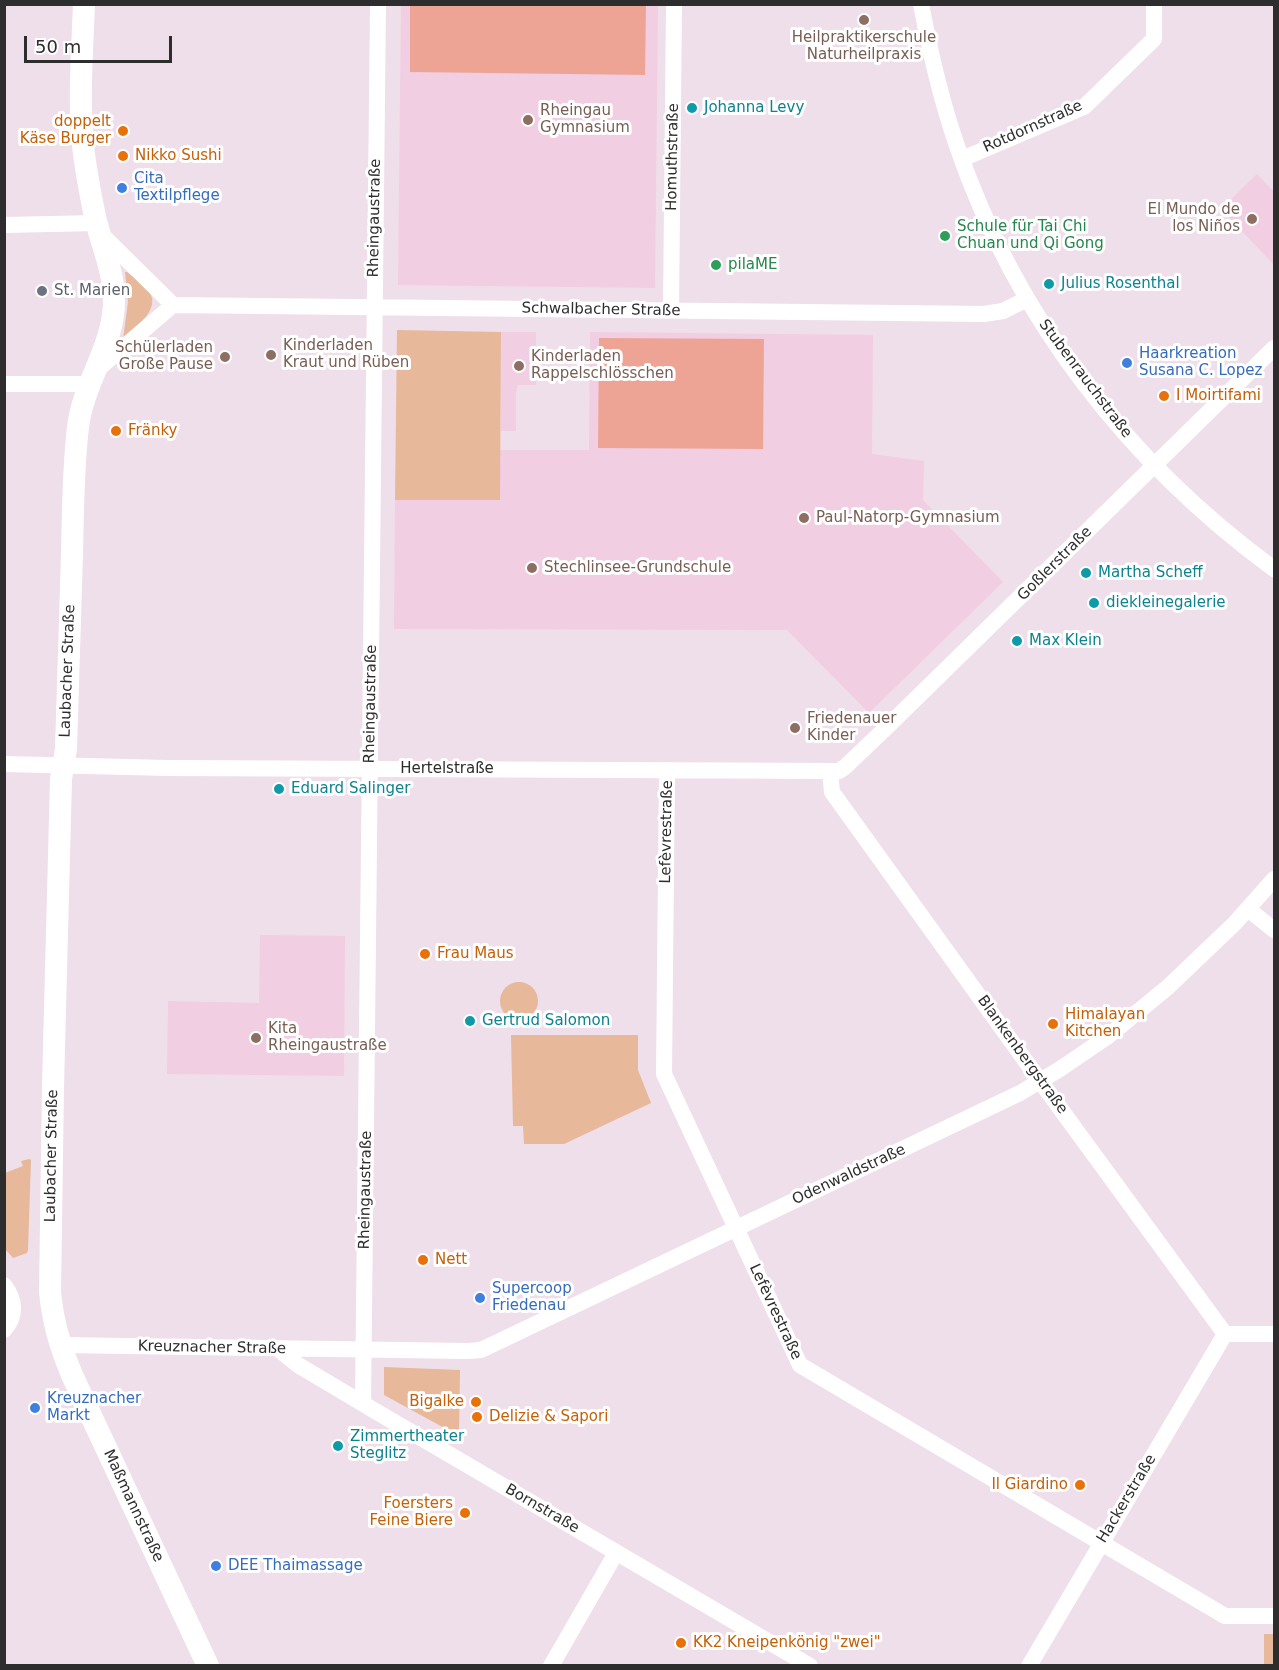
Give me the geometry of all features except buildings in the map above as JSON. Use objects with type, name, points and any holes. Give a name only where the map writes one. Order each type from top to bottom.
[{"type":"street","name":"Laubacher Straße","points":[[60,1345],[52,1311],[50,1271],[61,779],[66,749],[74,476],[78,425],[107,342],[113,313],[113,284],[98,228],[85,164],[81,107],[84,4]]},
{"type":"street","name":"Rheingaustraße","points":[[363,1404],[378,4]]},
{"type":"street","name":"Homuthstraße","points":[[671,310],[674,4]]},
{"type":"street","name":"Stubenrauchstraße","points":[[921,4],[937,78],[962,159],[996,240],[1027,298],[1067,360],[1101,406],[1154,466],[1220,528],[1275,569]]},
{"type":"street","name":"Rotdornstraße","points":[[962,159],[1084,107],[1154,39],[1154,4]]},
{"type":"street","points":[[4,225],[98,228],[173,305],[93,378],[4,384]]},
{"type":"street","name":"Schwalbacher Straße","points":[[173,305],[984,314],[1003,310],[1027,298]]},
{"type":"street","name":"Goßlerstraße","points":[[830,772],[845,767],[1275,348]]},
{"type":"street","name":"Hertelstraße","points":[[4,764],[830,772]]},
{"type":"street","name":"Lefèvrestraße","points":[[668,770],[664,1074],[800,1365],[1225,1616],[1275,1616]]},
{"type":"street","name":"Blankenbergstraße","points":[[830,772],[832,792],[1225,1334]]},
{"type":"street","name":"Odenwaldstraße","points":[[365,1349],[466,1352],[481,1350],[1020,1093],[1116,1030],[1168,987],[1248,909],[1275,879]]},
{"type":"street","points":[[1248,909],[1275,930]]},
{"type":"street","points":[[4,1285],[12,1298],[14,1310],[4,1330]]},
{"type":"street","points":[[1225,1334],[1275,1334]]},
{"type":"street","name":"Hackerstraße","points":[[1029,1665],[1225,1334]]},
{"type":"street","name":"Kreuznacher Straße","points":[[60,1345],[365,1349]]},
{"type":"street","name":"Maßmannstraße","points":[[60,1345],[208,1665]]},
{"type":"street","name":"Bornstraße","points":[[277,1348],[298,1365],[363,1404],[810,1665]]},
{"type":"street","points":[[551,1665],[616,1553]]},
{"type":"shaded area","name":"Rheingau Gymnasium","points":[[401,5],[658,5],[655,288],[398,285]]},
{"type":"shaded area","points":[[410,5],[646,5],[645,75],[410,72]]},
{"type":"shaded area","name":"El Mundo de los Niños","points":[[1257,174],[1274,192],[1274,265],[1221,209]]},
{"type":"shaded area","points":[[125,272],[146,288],[151,295],[152,302],[146,316],[123,339],[128,302]]},
{"type":"shaded area","points":[[397,330],[501,332],[500,500],[395,500]]},
{"type":"shaded area","name":"Kinderladen Rappelschlösschen","points":[[501,332],[536,332],[536,385],[518,385],[516,431],[501,431]]},
{"type":"shaded area","name":"Paul-Natorp-Gymnasium","points":[[590,332],[873,335],[872,454],[924,461],[923,500],[1003,582],[869,713],[787,630],[394,629],[395,500],[499,500],[500,450],[589,450]]},
{"type":"shaded area","points":[[599,338],[764,339],[763,449],[598,448]]},
{"type":"shaded area","name":"Kita Rheingaustraße","points":[[260,935],[345,936],[344,1076],[167,1074],[168,1001],[259,1003]]},
{"type":"shaded area","points":[[519,982],[533,987],[538,1001],[533,1015],[519,1020],[505,1015],[500,1001],[505,987]]},
{"type":"shaded area","points":[[511,1035],[638,1035],[638,1070],[651,1103],[564,1144],[524,1144],[523,1126],[513,1126]]},
{"type":"shaded area","points":[[31,1160],[28,1250],[27,1253],[13,1258],[5,1249],[5,1173],[23,1166],[21,1161]]},
{"type":"shaded area","points":[[384,1367],[460,1370],[459,1436],[384,1395]]},
{"type":"shaded area","points":[[1264,1634],[1274,1634],[1274,1665],[1264,1665]]},
{"type":"place","name":"Heilpraktikerschule Naturheilpraxis","points":[[864,20]]},
{"type":"place","name":"Johanna Levy","points":[[692,108]]},
{"type":"place","name":"Rheingau Gymnasium","points":[[528,120]]},
{"type":"place","name":"doppelt Käse Burger","points":[[123,131]]},
{"type":"place","name":"Nikko Sushi","points":[[123,156]]},
{"type":"place","name":"Cita Textilpflege","points":[[122,188]]},
{"type":"place","name":"El Mundo de los Niños","points":[[1252,219]]},
{"type":"place","name":"Schule für Tai Chi Chuan und Qi Gong","points":[[945,236]]},
{"type":"place","name":"pilaME","points":[[716,265]]},
{"type":"place","name":"Julius Rosenthal","points":[[1049,284]]},
{"type":"place","name":"St. Marien","points":[[42,291]]},
{"type":"place","name":"Kinderladen Kraut und Rüben","points":[[271,355]]},
{"type":"place","name":"Schülerladen Große Pause","points":[[225,357]]},
{"type":"place","name":"Haarkreation Susana C. Lopez","points":[[1127,363]]},
{"type":"place","name":"Kinderladen Rappelschlösschen","points":[[519,366]]},
{"type":"place","name":"I Moirtifami","points":[[1164,396]]},
{"type":"place","name":"Fränky","points":[[116,431]]},
{"type":"place","name":"Paul-Natorp-Gymnasium","points":[[804,518]]},
{"type":"place","name":"Stechlinsee-Grundschule","points":[[532,568]]},
{"type":"place","name":"Martha Scheff","points":[[1086,573]]},
{"type":"place","name":"diekleinegalerie","points":[[1094,603]]},
{"type":"place","name":"Max Klein","points":[[1017,641]]},
{"type":"place","name":"Friedenauer Kinder","points":[[795,728]]},
{"type":"place","name":"Eduard Salinger","points":[[279,789]]},
{"type":"place","name":"Frau Maus","points":[[425,954]]},
{"type":"place","name":"Gertrud Salomon","points":[[470,1021]]},
{"type":"place","name":"Himalayan Kitchen","points":[[1053,1024]]},
{"type":"place","name":"Kita Rheingaustraße","points":[[256,1038]]},
{"type":"place","name":"Nett","points":[[423,1260]]},
{"type":"place","name":"Supercoop Friedenau","points":[[480,1298]]},
{"type":"place","name":"Bigalke","points":[[476,1402]]},
{"type":"place","name":"Kreuznacher Markt","points":[[35,1408]]},
{"type":"place","name":"Delizie & Sapori","points":[[477,1417]]},
{"type":"place","name":"Zimmertheater Steglitz","points":[[338,1446]]},
{"type":"place","name":"Il Giardino","points":[[1080,1485]]},
{"type":"place","name":"Foersters Feine Biere","points":[[465,1513]]},
{"type":"place","name":"DEE Thaimassage","points":[[216,1566]]},
{"type":"place","name":"KK2 Kneipenkönig \"zwei\"","points":[[681,1643]]}]
